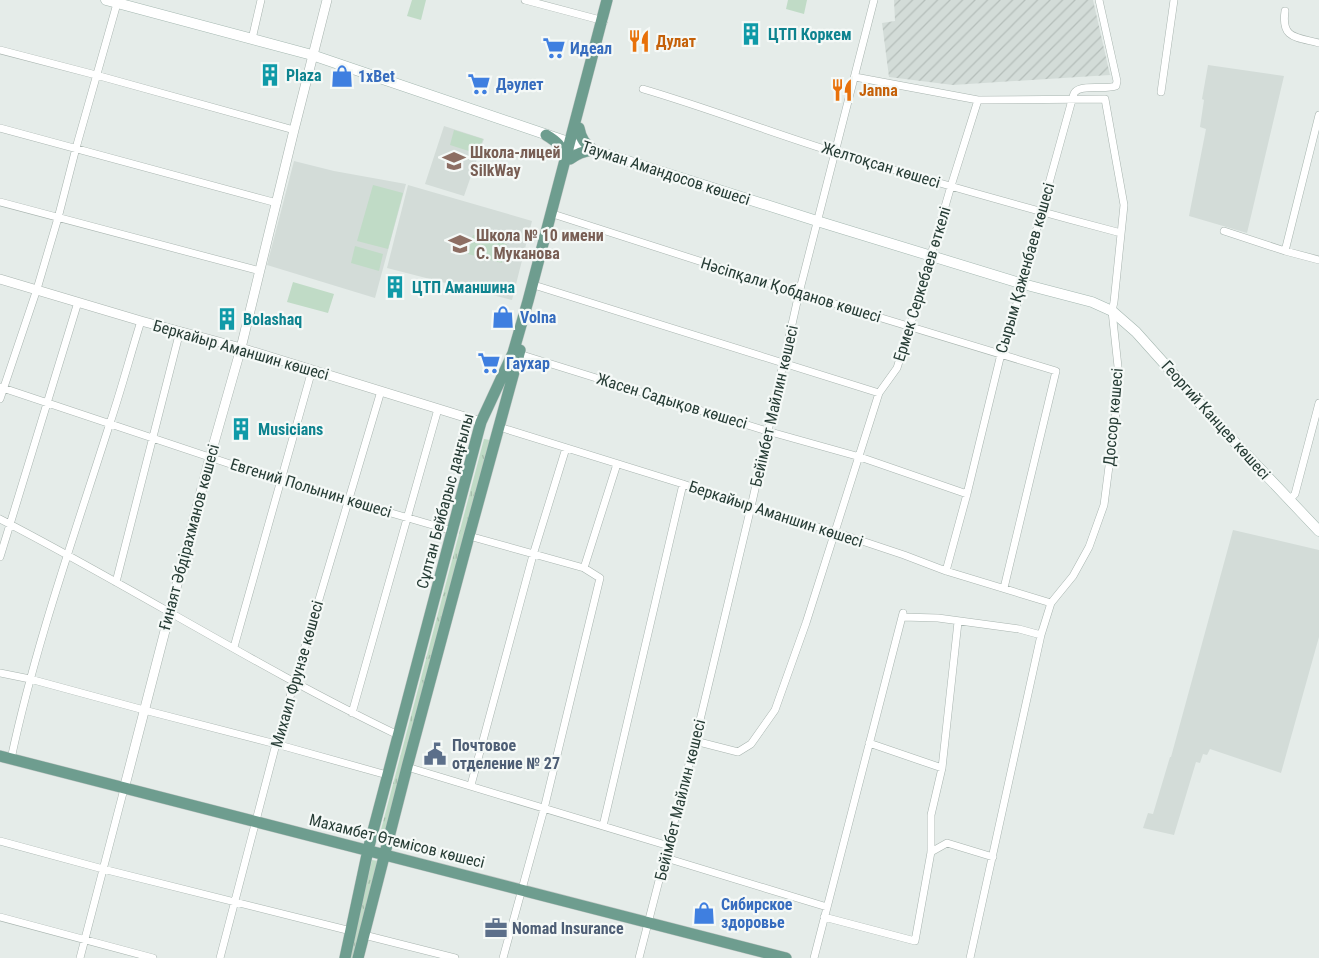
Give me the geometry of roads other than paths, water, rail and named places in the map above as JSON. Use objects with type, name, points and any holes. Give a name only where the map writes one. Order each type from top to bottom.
[{"type":"main road","name":"Тауман Амандосов көшесі","points":[[106,0],[117,1],[312,56],[593,150],[1023,284],[1092,302],[1112,311]]},
{"type":"main road","name":"Сұлтан Бейбарыс даңғылы","points":[[345,958],[368,850],[387,775],[481,422],[513,352],[568,158],[604,21],[607,0]]},
{"type":"main road","name":"Сұлтан Бейбарыс даңғылы","points":[[604,21],[613,0]]},
{"type":"main road","points":[[546,135],[560,135],[576,128],[585,144],[593,150]]},
{"type":"main road","points":[[546,135],[558,142],[568,158],[584,151],[593,150]]},
{"type":"main road","name":"Сұлтан Бейбарыс даңғылы","points":[[358,958],[468,536],[556,215],[568,158]]},
{"type":"main road","name":"Георгий Канцев көшесі","points":[[1112,311],[1136,332],[1289,500],[1317,526]]},
{"type":"main road","points":[[488,407],[492,405],[502,410]]},
{"type":"main road","name":"Махамбет Өтемісов көшесі","points":[[5,758],[786,958]]},
{"type":"street","points":[[252,39],[261,0]]},
{"type":"street","name":"Ғинаят Әбдірахманов көшесі","points":[[80,958],[169,611],[241,348],[327,0]]},
{"type":"street","points":[[525,0],[604,21]]},
{"type":"street","name":"Бейімбет Майлин көшесі","points":[[639,958],[696,741],[799,293],[874,0]]},
{"type":"street","points":[[855,76],[978,100],[1072,100],[1075,92],[1081,88],[1111,88],[1116,86],[1117,81],[1099,0]]},
{"type":"street","points":[[1161,92],[1174,0]]},
{"type":"street","points":[[0,399],[2,387],[37,289],[58,218],[117,1]]},
{"type":"street","points":[[1285,10],[1284,22],[1286,30],[1291,36],[1319,44]]},
{"type":"street","points":[[0,50],[294,130]]},
{"type":"street","name":"Желтоқсан көшесі","points":[[643,89],[836,152],[1041,212],[1121,233]]},
{"type":"street","name":"Доссор көшесі","points":[[1051,603],[1073,576],[1089,548],[1104,505],[1119,376],[1112,311],[1124,205],[1105,99],[1072,100]]},
{"type":"street","name":"Ермек Серкебаев өткелі","points":[[696,741],[738,752],[751,744],[775,710],[806,623],[880,393],[897,368],[978,100]]},
{"type":"street","name":"Сырым Қаженбаев көшесі","points":[[946,571],[1001,354],[1023,284],[1072,100]]},
{"type":"street","points":[[1285,251],[1319,115]]},
{"type":"street","points":[[0,128],[277,203]]},
{"type":"street","points":[[0,202],[260,271]]},
{"type":"street","name":"Нәсіпқали Қобданов көшесі","points":[[556,215],[799,293],[1056,370],[1004,588]]},
{"type":"street","points":[[1224,231],[1319,260]]},
{"type":"street","name":"Беркайыр Аманшин көшесі","points":[[0,279],[141,321],[241,348],[481,422]]},
{"type":"street","points":[[537,286],[880,393]]},
{"type":"street","points":[[0,557],[78,302]]},
{"type":"street","points":[[5,758],[141,321]]},
{"type":"street","points":[[116,582],[180,331]]},
{"type":"street","name":"Жасен Садықов көшесі","points":[[519,354],[767,431],[860,457],[967,494]]},
{"type":"street","points":[[234,647],[312,370]]},
{"type":"street","name":"Евгений Полынин көшесі","points":[[2,387],[281,480],[453,531]]},
{"type":"street","name":"Михаил Фрунзе көшесі","points":[[220,958],[276,744],[381,391]]},
{"type":"street","points":[[1289,500],[1295,494],[1319,403]]},
{"type":"street","points":[[352,713],[438,409]]},
{"type":"street","name":"Беркайыр Аманшин көшесі","points":[[499,427],[835,532],[946,571],[1051,603]]},
{"type":"street","points":[[471,785],[533,554],[566,448]]},
{"type":"street","points":[[584,568],[617,464]]},
{"type":"street","points":[[603,826],[683,484]]},
{"type":"street","points":[[0,519],[234,647],[294,682],[398,735]]},
{"type":"street","points":[[468,536],[584,568],[600,578],[544,809],[503,958]]},
{"type":"street","points":[[970,958],[1042,635],[1051,603]]},
{"type":"street","points":[[814,958],[902,615],[1019,629],[1042,635]]},
{"type":"street","points":[[824,917],[915,941],[931,852],[931,815],[942,768],[958,622]]},
{"type":"street","points":[[0,673],[30,679],[387,775]]},
{"type":"street","points":[[869,743],[942,768]]},
{"type":"street","points":[[407,766],[669,846]]},
{"type":"street","points":[[0,841],[103,869],[351,931]]},
{"type":"street","points":[[931,852],[947,843],[993,857]]},
{"type":"street","points":[[666,858],[827,907]]},
{"type":"street","points":[[0,917],[154,958]]},
{"type":"street","points":[[364,935],[455,958]]},
{"type":"place","name":"ЦТП Коркем","points":[[751,34]]},
{"type":"place","name":"Дулат","points":[[639,41]]},
{"type":"place","name":"Идеал","points":[[554,48]]},
{"type":"place","name":"Plaza","points":[[270,75]]},
{"type":"place","name":"1xBet","points":[[342,76]]},
{"type":"place","name":"Дәулет","points":[[479,84]]},
{"type":"place","name":"Janna","points":[[842,90]]},
{"type":"place","name":"Школа-лицей SilkWay","points":[[454,161]]},
{"type":"place","name":"Школа № 10 имени С. Муканова","points":[[460,244]]},
{"type":"place","name":"ЦТП Аманшина","points":[[395,287]]},
{"type":"place","name":"Volna","points":[[503,317]]},
{"type":"place","name":"Bolashaq","points":[[227,319]]},
{"type":"place","name":"Гаухар","points":[[489,363]]},
{"type":"place","name":"Musicians","points":[[241,429]]},
{"type":"place","name":"Почтовое отделение № 27","points":[[435,754]]},
{"type":"place","name":"Сибирское здоровье","points":[[704,913]]},
{"type":"place","name":"Nomad Insurance","points":[[496,928]]}]
